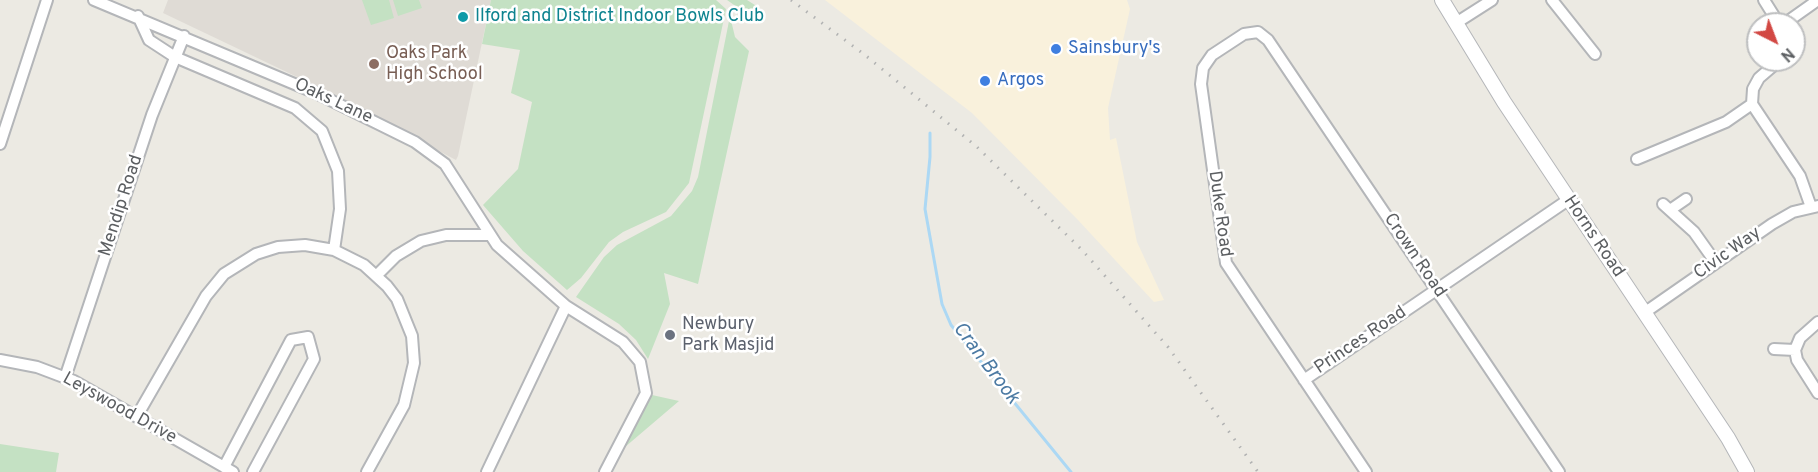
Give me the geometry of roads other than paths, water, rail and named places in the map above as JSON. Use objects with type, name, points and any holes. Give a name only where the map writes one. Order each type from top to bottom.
[{"type":"street","points":[[0,144],[47,0]]},
{"type":"street","name":"Oaks Lane","points":[[94,0],[138,16],[316,93],[426,148],[450,170],[497,245],[566,306],[623,342],[640,362],[646,393],[605,472]]},
{"type":"street","name":"Horns Road","points":[[1442,0],[1568,200],[1728,438],[1747,472]]},
{"type":"street","points":[[1456,22],[1492,0]]},
{"type":"street","points":[[1551,0],[1595,54]]},
{"type":"street","points":[[1801,12],[1818,0]]},
{"type":"street","name":"Oaks Lane","points":[[138,16],[149,40],[175,57],[295,108],[322,131],[338,171],[340,209],[334,250]]},
{"type":"street","name":"Duke Road","points":[[1268,40],[1258,32],[1244,34],[1212,55],[1203,68],[1200,84],[1226,263],[1366,472]]},
{"type":"street","name":"Mendip Road","points":[[65,378],[152,115],[184,36]]},
{"type":"street","name":"Crown Road","points":[[1268,40],[1559,472]]},
{"type":"street","points":[[1766,72],[1759,78],[1753,89],[1752,104],[1800,176],[1814,207]]},
{"type":"street","points":[[1637,159],[1725,122],[1752,104]]},
{"type":"street","points":[[1686,199],[1666,207],[1694,232],[1716,263]]},
{"type":"street","name":"Princes Road","points":[[1304,380],[1568,200]]},
{"type":"street","name":"Civic Way","points":[[1644,313],[1772,224],[1793,212],[1814,207]]},
{"type":"street","points":[[377,275],[396,256],[421,240],[446,235],[489,235]]},
{"type":"street","points":[[137,416],[206,296],[224,274],[256,254],[278,247],[305,245],[334,250],[377,275],[397,299],[412,336],[414,363],[404,405],[367,472]]},
{"type":"street","points":[[487,472],[566,306]]},
{"type":"street","points":[[1818,322],[1800,338],[1795,350],[1797,360],[1818,393]]},
{"type":"street","points":[[228,469],[291,340],[308,338],[314,359],[253,472]]},
{"type":"street","points":[[1774,349],[1795,350]]},
{"type":"street","name":"Leyswood Drive","points":[[0,360],[37,367],[65,378],[137,416],[228,469]]},
{"type":"waterway","name":"Cran Brook","points":[[930,133],[925,209],[942,304],[951,325],[1071,472]]},
{"type":"railway","points":[[791,0],[865,55],[977,147],[1082,250],[1168,347],[1258,472]]},
{"type":"place","name":"Ilford and District Indoor Bowls Club","points":[[463,17]]},
{"type":"place","name":"Sainsbury's","points":[[1056,49]]},
{"type":"place","name":"Oaks Park High School","points":[[374,64]]},
{"type":"place","name":"Argos","points":[[985,81]]},
{"type":"place","name":"Newbury Park Masjid","points":[[670,335]]}]
